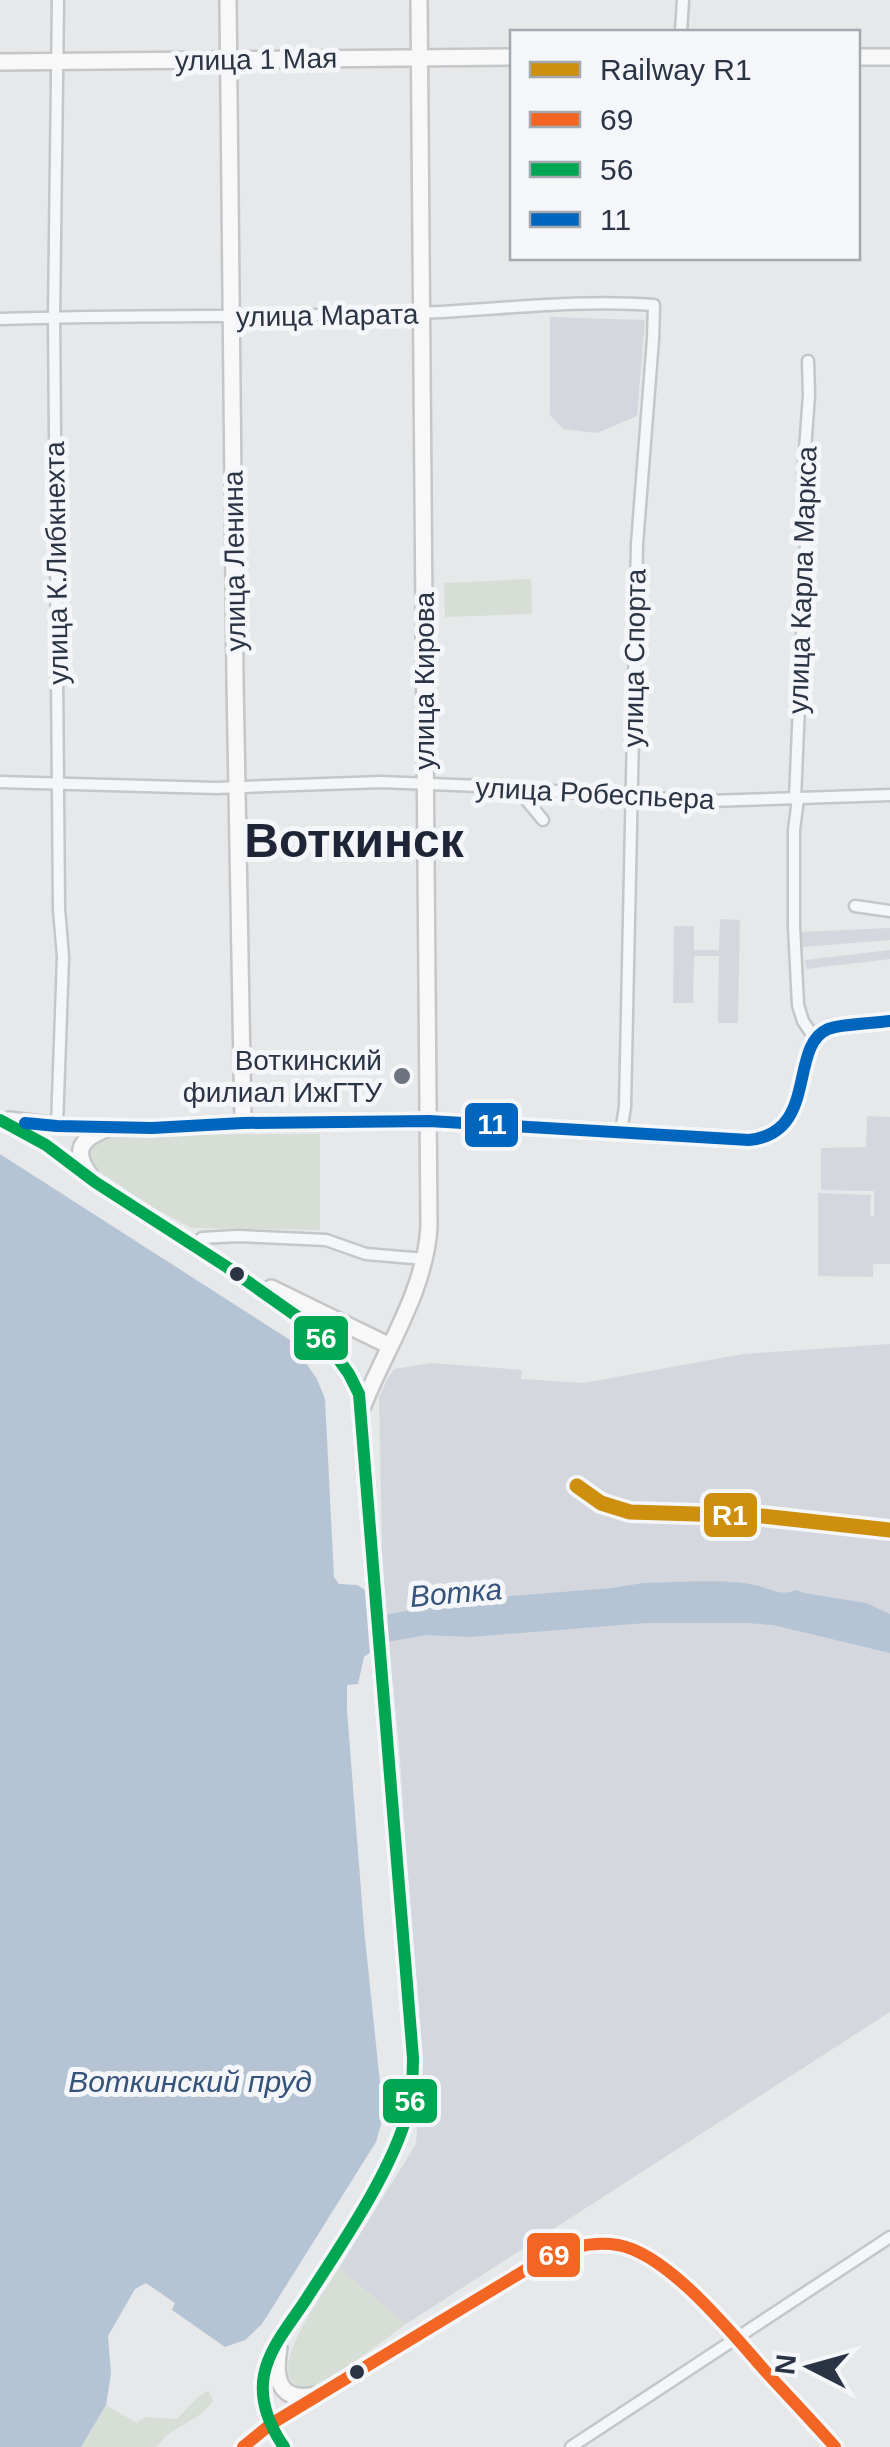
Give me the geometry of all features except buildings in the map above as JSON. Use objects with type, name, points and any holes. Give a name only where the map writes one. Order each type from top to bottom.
[{"type":"main road","name":"улица Ленина","points":[[228,0],[243,1123]]},
{"type":"main road","name":"улица Кирова","points":[[362,1408],[420,1277],[429,1228],[419,0]]},
{"type":"main road","name":"улица 1 Мая","points":[[0,62],[510,57]]},
{"type":"main road","points":[[860,57],[890,58]]},
{"type":"main road","points":[[0,1118],[110,1128],[429,1121],[749,1140],[767,1138],[782,1128],[792,1112],[815,1039],[832,1028],[890,1021]]},
{"type":"main road","points":[[0,1118],[227,1267],[318,1333],[360,1394],[413,2058],[411,2094],[401,2133],[382,2172],[267,2363],[263,2402],[284,2447]]},
{"type":"main road","points":[[95,1182],[84,1167],[80,1150],[90,1136],[110,1128]]},
{"type":"main road","points":[[227,1267],[390,1346]]},
{"type":"main road","points":[[271,2424],[562,2250],[581,2245],[620,2245],[659,2264],[738,2339],[835,2447]]},
{"type":"main road","points":[[280,2340],[276,2373],[280,2384],[296,2396],[324,2392]]},
{"type":"street","name":"улица К.Либкнехта","points":[[58,0],[54,317],[59,909],[63,957],[58,1126]]},
{"type":"street","points":[[681,30],[682,0]]},
{"type":"street","name":"улица Марата","points":[[0,319],[231,318],[422,313],[568,303],[654,305]]},
{"type":"street","name":"улица Спорта","points":[[621,1132],[625,1108],[636,544],[654,305]]},
{"type":"street","name":"улица Карла Маркса","points":[[808,361],[794,907],[798,1005],[815,1039]]},
{"type":"street","name":"улица Робеспьера","points":[[0,782],[237,787],[381,782],[708,800],[890,795]]},
{"type":"street","points":[[525,789],[528,802],[544,820]]},
{"type":"street","points":[[855,906],[890,912]]},
{"type":"street","points":[[194,1246],[202,1238],[237,1236],[326,1240],[366,1254],[425,1260]]},
{"type":"street","points":[[570,2447],[890,2237]]},
{"type":"street","points":[[243,2447],[271,2424]]},
{"type":"shaded area","points":[[550,317],[645,320],[637,416],[597,433],[563,429],[550,415]]},
{"type":"shaded area","points":[[531,579],[532,614],[445,617],[444,583]]},
{"type":"shaded area","points":[[720,919],[740,920],[738,1023],[718,1023],[719,956],[694,956],[693,1003],[673,1003],[674,926],[694,926],[694,950],[719,950]]},
{"type":"shaded area","points":[[890,928],[890,940],[802,947],[802,932]]},
{"type":"shaded area","points":[[890,950],[890,959],[806,969],[805,960]]},
{"type":"shaded area","points":[[867,1116],[890,1117],[890,1264],[873,1264],[873,1277],[818,1276],[818,1193],[871,1195],[870,1215],[874,1217],[874,1191],[821,1190],[821,1148],[866,1147]]},
{"type":"shaded area","points":[[320,1134],[320,1230],[192,1228],[150,1206],[93,1167],[85,1145],[102,1135]]},
{"type":"shaded area","points":[[890,1344],[890,2012],[406,2324],[339,2268],[416,2144],[421,2078],[399,1745],[391,1666],[381,1656],[378,1611],[383,1593],[379,1397],[388,1378],[394,1369],[432,1363],[522,1370],[521,1379],[584,1383],[743,1354]]},
{"type":"shaded area","points":[[339,2268],[406,2324],[330,2377],[301,2387],[290,2378],[291,2353],[305,2322]]},
{"type":"shaded area","points":[[208,2391],[213,2401],[208,2407],[156,2447],[81,2447],[106,2405],[137,2423],[145,2417],[177,2419]]},
{"type":"water","name":"Воткинский пруд","points":[[0,1154],[290,1340],[317,1379],[325,1399],[334,1577],[339,1584],[357,1585],[367,1591],[371,1652],[364,1657],[358,1684],[347,1685],[347,1710],[382,2102],[376,2142],[262,2324],[245,2340],[225,2347],[172,2310],[175,2303],[146,2283],[135,2289],[108,2336],[111,2374],[106,2405],[81,2447],[0,2447]]},
{"type":"water","points":[[643,1583],[738,1583],[866,1603],[890,1614],[890,1653],[773,1625],[746,1623],[646,1623],[470,1637],[427,1635],[380,1643],[379,1616],[474,1599]]},
{"type":"rail line","name":"R1","points":[[577,1486],[601,1503],[630,1512],[762,1516],[890,1530]]},
{"type":"transit line","name":"11","points":[[25,1123],[152,1128],[429,1121],[749,1140],[771,1134],[785,1122],[816,1038],[834,1027],[890,1021]]},
{"type":"transit line","name":"56","points":[[0,1120],[46,1145],[305,1322],[329,1346],[359,1394],[413,2058],[412,2085],[400,2135],[377,2184],[270,2355],[263,2385],[264,2403],[284,2447]]},
{"type":"transit line","name":"69","points":[[243,2447],[271,2424],[537,2263],[576,2247],[596,2244],[618,2245],[638,2252],[679,2279],[835,2447]]},
{"type":"place","name":"Воткинский филиал ИжГТУ","points":[[402,1076]]},
{"type":"district","name":"Воткинск","points":[[354,840]]},
{"type":"water label","name":"Вотка","points":[[456,1593]]}]
